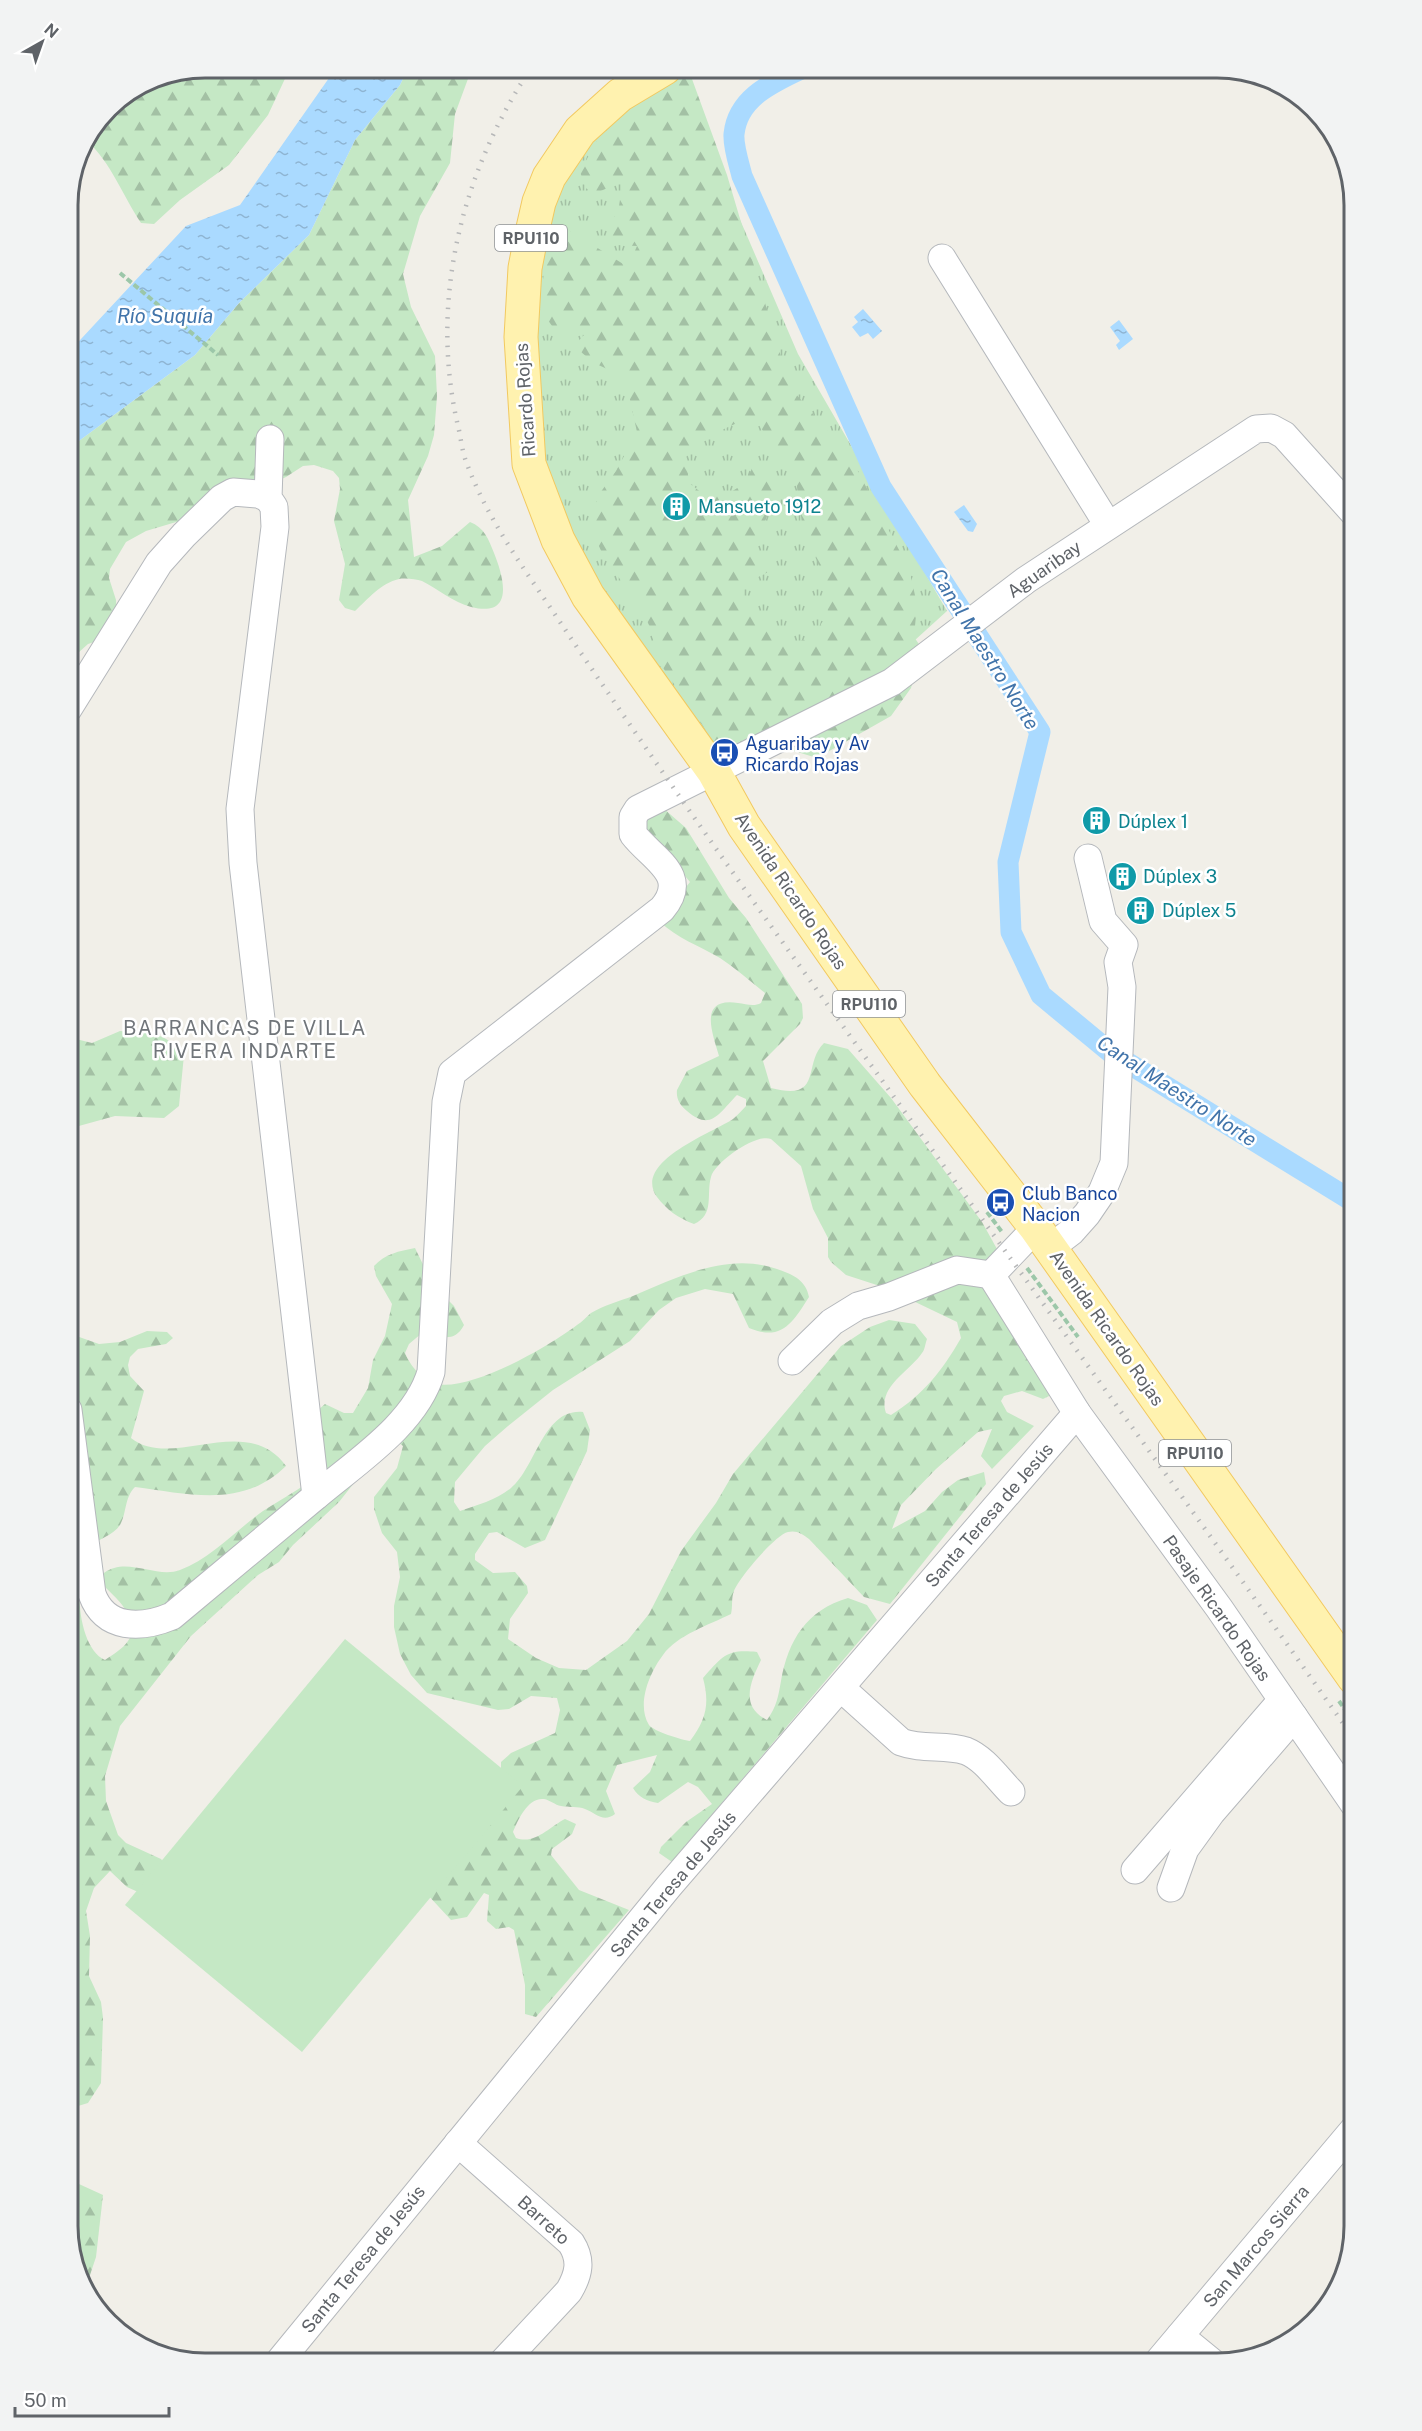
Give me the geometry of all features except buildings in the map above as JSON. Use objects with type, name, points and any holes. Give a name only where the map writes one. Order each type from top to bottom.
[{"type":"main road","name":"Ricardo Rojas","points":[[649,78],[597,112],[564,151],[549,177],[539,202],[525,268],[521,306],[521,370],[528,419],[529,464],[558,540],[588,596],[714,772]]},
{"type":"main road","name":"Avenida Ricardo Rojas","points":[[714,772],[744,825],[925,1085],[1043,1238],[1344,1664]]},
{"type":"street","points":[[942,258],[1108,525]]},
{"type":"street","name":"Aguaribay","points":[[78,1487],[92,1594],[96,1606],[108,1618],[123,1625],[153,1624],[172,1616],[402,1422],[426,1390],[431,1372],[446,1102],[452,1073],[662,909],[673,892],[672,878],[633,834],[633,817],[646,804],[892,682],[1026,580],[1256,429],[1271,428],[1284,435],[1344,502]]},
{"type":"street","points":[[268,498],[270,439]]},
{"type":"street","points":[[78,693],[159,563],[184,535],[222,498],[233,492],[258,494],[268,498],[274,507],[275,527],[246,760],[241,820],[244,874],[316,1496]]},
{"type":"street","points":[[792,1361],[838,1317],[858,1306],[889,1297],[957,1270],[991,1275],[1043,1238],[1071,1232],[1102,1192],[1114,1163],[1117,1055],[1122,987],[1134,979],[1136,967],[1133,954],[1103,921],[1088,858]]},
{"type":"street","name":"Pasaje Ricardo Rojas","points":[[991,1275],[1077,1413],[1344,1789]]},
{"type":"street","name":"Santa Teresa de Jesús","points":[[286,2353],[669,1886],[1077,1413]]},
{"type":"street","points":[[841,1688],[901,1742],[911,1746],[967,1751],[980,1760],[1011,1792]]},
{"type":"street","points":[[1135,1870],[1288,1708]]},
{"type":"street","points":[[1171,1888],[1179,1862],[1191,1840],[1288,1708]]},
{"type":"street","name":"San Marcos Sierra","points":[[1166,2353],[1344,2141]]},
{"type":"street","name":"Barreto","points":[[458,2143],[571,2242],[578,2253],[577,2278],[569,2291],[511,2353]]},
{"type":"street","points":[[1180,2336],[1200,2353]]},
{"type":"path","points":[[120,273],[218,355]]},
{"type":"green space","points":[[196,78],[285,78],[268,115],[229,165],[180,200],[154,224],[141,223],[110,169],[92,146],[95,141],[121,109],[141,95],[172,82]]},
{"type":"green space","points":[[403,78],[468,78],[455,114],[450,163],[420,216],[403,274],[411,307],[435,356],[437,396],[434,435],[428,456],[408,500],[414,557],[442,546],[470,522],[475,524],[485,534],[498,563],[503,584],[500,601],[495,607],[485,609],[471,607],[452,599],[422,581],[401,579],[392,581],[381,588],[355,611],[345,608],[339,600],[345,564],[334,521],[340,489],[339,478],[333,471],[314,465],[303,466],[286,477],[213,511],[146,531],[126,542],[110,569],[109,578],[116,600],[117,621],[106,638],[88,644],[78,653],[78,442],[195,355],[239,303],[309,235],[355,140]]},
{"type":"green space","points":[[668,78],[692,79],[727,175],[790,387],[852,460],[909,569],[917,604],[914,637],[921,647],[911,688],[891,716],[817,758],[748,737],[715,744],[657,659],[651,629],[641,609],[603,555],[588,522],[600,493],[616,471],[637,432],[625,377],[594,363],[574,346],[584,335],[552,326],[539,307],[544,273],[559,224],[628,267],[637,246],[616,245],[607,233],[619,206],[623,181],[594,194],[586,188],[580,172],[613,110]],"holes":[[[752,416],[795,473],[803,530],[832,594],[826,594],[828,615],[810,638],[790,644],[776,640],[744,606],[743,585],[768,572],[756,545],[777,490],[755,457],[745,482],[733,491],[707,497],[689,483],[686,457],[698,441]]]},
{"type":"green space","points":[[681,83],[798,354],[947,611],[871,680],[716,759],[601,596],[541,464],[530,278],[552,200],[587,137]]},
{"type":"green space","points":[[663,808],[686,828],[729,898],[746,918],[802,1004],[803,1018],[800,1024],[763,1061],[771,1088],[788,1091],[799,1090],[805,1085],[824,1043],[848,1049],[891,1098],[982,1222],[1002,1258],[987,1280],[1053,1394],[1043,1399],[1022,1391],[1004,1396],[1001,1401],[1007,1412],[1034,1426],[992,1469],[981,1456],[992,1429],[978,1432],[936,1469],[901,1505],[892,1529],[925,1511],[942,1492],[958,1480],[984,1472],[986,1484],[890,1604],[864,1597],[809,1539],[797,1532],[788,1532],[758,1558],[737,1585],[733,1594],[731,1614],[685,1636],[663,1655],[646,1688],[645,1717],[649,1725],[656,1730],[690,1741],[700,1726],[705,1711],[706,1696],[703,1678],[721,1659],[732,1653],[757,1652],[761,1660],[751,1685],[750,1700],[758,1714],[767,1720],[777,1701],[784,1666],[794,1640],[811,1619],[821,1610],[848,1598],[867,1605],[877,1620],[672,1862],[659,1853],[661,1847],[686,1822],[712,1804],[698,1787],[688,1782],[658,1803],[641,1797],[633,1788],[650,1772],[657,1755],[617,1765],[606,1791],[615,1814],[611,1817],[603,1817],[582,1808],[561,1806],[544,1799],[538,1799],[528,1805],[513,1832],[516,1838],[523,1840],[536,1837],[565,1819],[576,1824],[572,1834],[552,1849],[551,1855],[579,1890],[629,1910],[536,2017],[525,2014],[525,1985],[514,1930],[509,1927],[496,1929],[487,1921],[489,1895],[484,1893],[467,1917],[451,1920],[426,1893],[501,1780],[501,1762],[511,1753],[555,1733],[560,1710],[557,1698],[531,1696],[509,1709],[498,1710],[427,1693],[411,1675],[400,1654],[394,1627],[394,1606],[400,1577],[397,1552],[382,1533],[374,1509],[374,1497],[397,1468],[403,1446],[394,1439],[384,1445],[339,1502],[293,1545],[279,1562],[258,1575],[191,1636],[120,1726],[105,1776],[106,1801],[118,1835],[126,1843],[161,1859],[169,1869],[149,1897],[127,1887],[110,1871],[94,1888],[86,1911],[90,1936],[89,1976],[101,2002],[103,2018],[101,2083],[88,2103],[78,2106],[78,1337],[99,1344],[120,1342],[147,1331],[167,1332],[173,1338],[166,1344],[138,1349],[130,1357],[128,1365],[130,1376],[144,1391],[131,1438],[148,1446],[167,1449],[230,1442],[251,1443],[270,1450],[286,1466],[269,1480],[233,1493],[195,1495],[135,1487],[131,1491],[120,1525],[114,1532],[91,1547],[81,1573],[79,1590],[83,1625],[95,1652],[105,1660],[126,1644],[132,1633],[132,1625],[125,1610],[102,1584],[104,1573],[113,1568],[122,1567],[171,1572],[192,1565],[263,1511],[310,1481],[318,1410],[325,1404],[344,1413],[353,1413],[368,1388],[373,1360],[385,1336],[392,1304],[376,1276],[374,1266],[388,1256],[415,1248],[433,1285],[454,1306],[464,1325],[456,1335],[451,1337],[422,1333],[409,1344],[405,1353],[410,1362],[421,1376],[436,1384],[469,1381],[489,1374],[548,1344],[596,1310],[703,1269],[740,1263],[758,1264],[798,1278],[805,1286],[809,1297],[792,1321],[778,1331],[770,1333],[749,1328],[733,1294],[705,1289],[676,1298],[659,1310],[630,1341],[553,1390],[508,1426],[485,1446],[455,1482],[454,1502],[460,1511],[499,1496],[520,1479],[541,1441],[558,1419],[569,1413],[583,1412],[590,1430],[587,1451],[545,1540],[525,1548],[497,1532],[489,1533],[475,1554],[475,1560],[493,1573],[515,1572],[527,1586],[528,1593],[510,1619],[508,1639],[536,1658],[559,1668],[586,1670],[627,1641],[649,1614],[681,1551],[716,1503],[733,1474],[841,1346],[870,1327],[889,1320],[915,1324],[927,1339],[923,1352],[896,1380],[886,1395],[884,1404],[886,1413],[891,1415],[923,1390],[947,1361],[961,1338],[957,1322],[886,1288],[846,1275],[831,1262],[828,1257],[828,1238],[813,1209],[801,1166],[771,1139],[764,1138],[746,1144],[720,1164],[711,1177],[705,1215],[694,1224],[673,1213],[657,1197],[652,1184],[655,1172],[665,1161],[678,1150],[733,1119],[746,1106],[746,1099],[737,1095],[720,1114],[709,1120],[702,1120],[687,1111],[678,1099],[677,1090],[687,1071],[719,1056],[711,1027],[713,1011],[717,1005],[725,1003],[753,1005],[761,1003],[765,993],[720,958],[681,937],[659,921],[690,882],[637,819]]},
{"type":"green space","points":[[120,1031],[148,1033],[170,1041],[184,1055],[179,1106],[164,1118],[115,1116],[78,1126],[78,1040],[92,1043]]},
{"type":"green space","points":[[345,1639],[523,1786],[302,2052],[125,1905]]},
{"type":"green space","points":[[78,2184],[103,2195],[96,2257],[89,2278],[79,2243]]},
{"type":"water","name":"Río Suquía","points":[[329,78],[403,78],[355,140],[309,235],[239,303],[195,355],[78,442],[78,342],[186,226],[240,205]]},
{"type":"water","points":[[863,309],[882,331],[873,339],[868,333],[860,337],[852,327],[858,322],[854,317]]},
{"type":"water","points":[[1119,320],[1133,339],[1119,350],[1116,345],[1120,341],[1110,327]]},
{"type":"water","points":[[964,505],[977,524],[973,532],[968,531],[954,512]]},
{"type":"waterway","name":"Canal Maestro Norte","points":[[783,78],[750,100],[737,121],[734,144],[742,176],[881,487],[1040,732],[1008,862],[1011,932],[1041,995],[1110,1052],[1344,1196]]},
{"type":"railway","points":[[525,78],[486,151],[469,195],[457,240],[450,286],[447,333],[450,379],[464,455],[476,487],[526,572],[702,829],[1344,1725]]},
{"type":"place","name":"Mansueto 1912","points":[[677,506]]},
{"type":"place","name":"Aguaribay y Av Ricardo Rojas","points":[[724,753]]},
{"type":"place","name":"Dúplex 1","points":[[1097,821]]},
{"type":"place","name":"Dúplex 3","points":[[1122,876]]},
{"type":"place","name":"Dúplex 5","points":[[1141,910]]},
{"type":"place","name":"Club Banco Nacion","points":[[1001,1203]]},
{"type":"district","name":"BARRANCAS DE VILLA RIVERA INDARTE","points":[[245,1040]]}]
